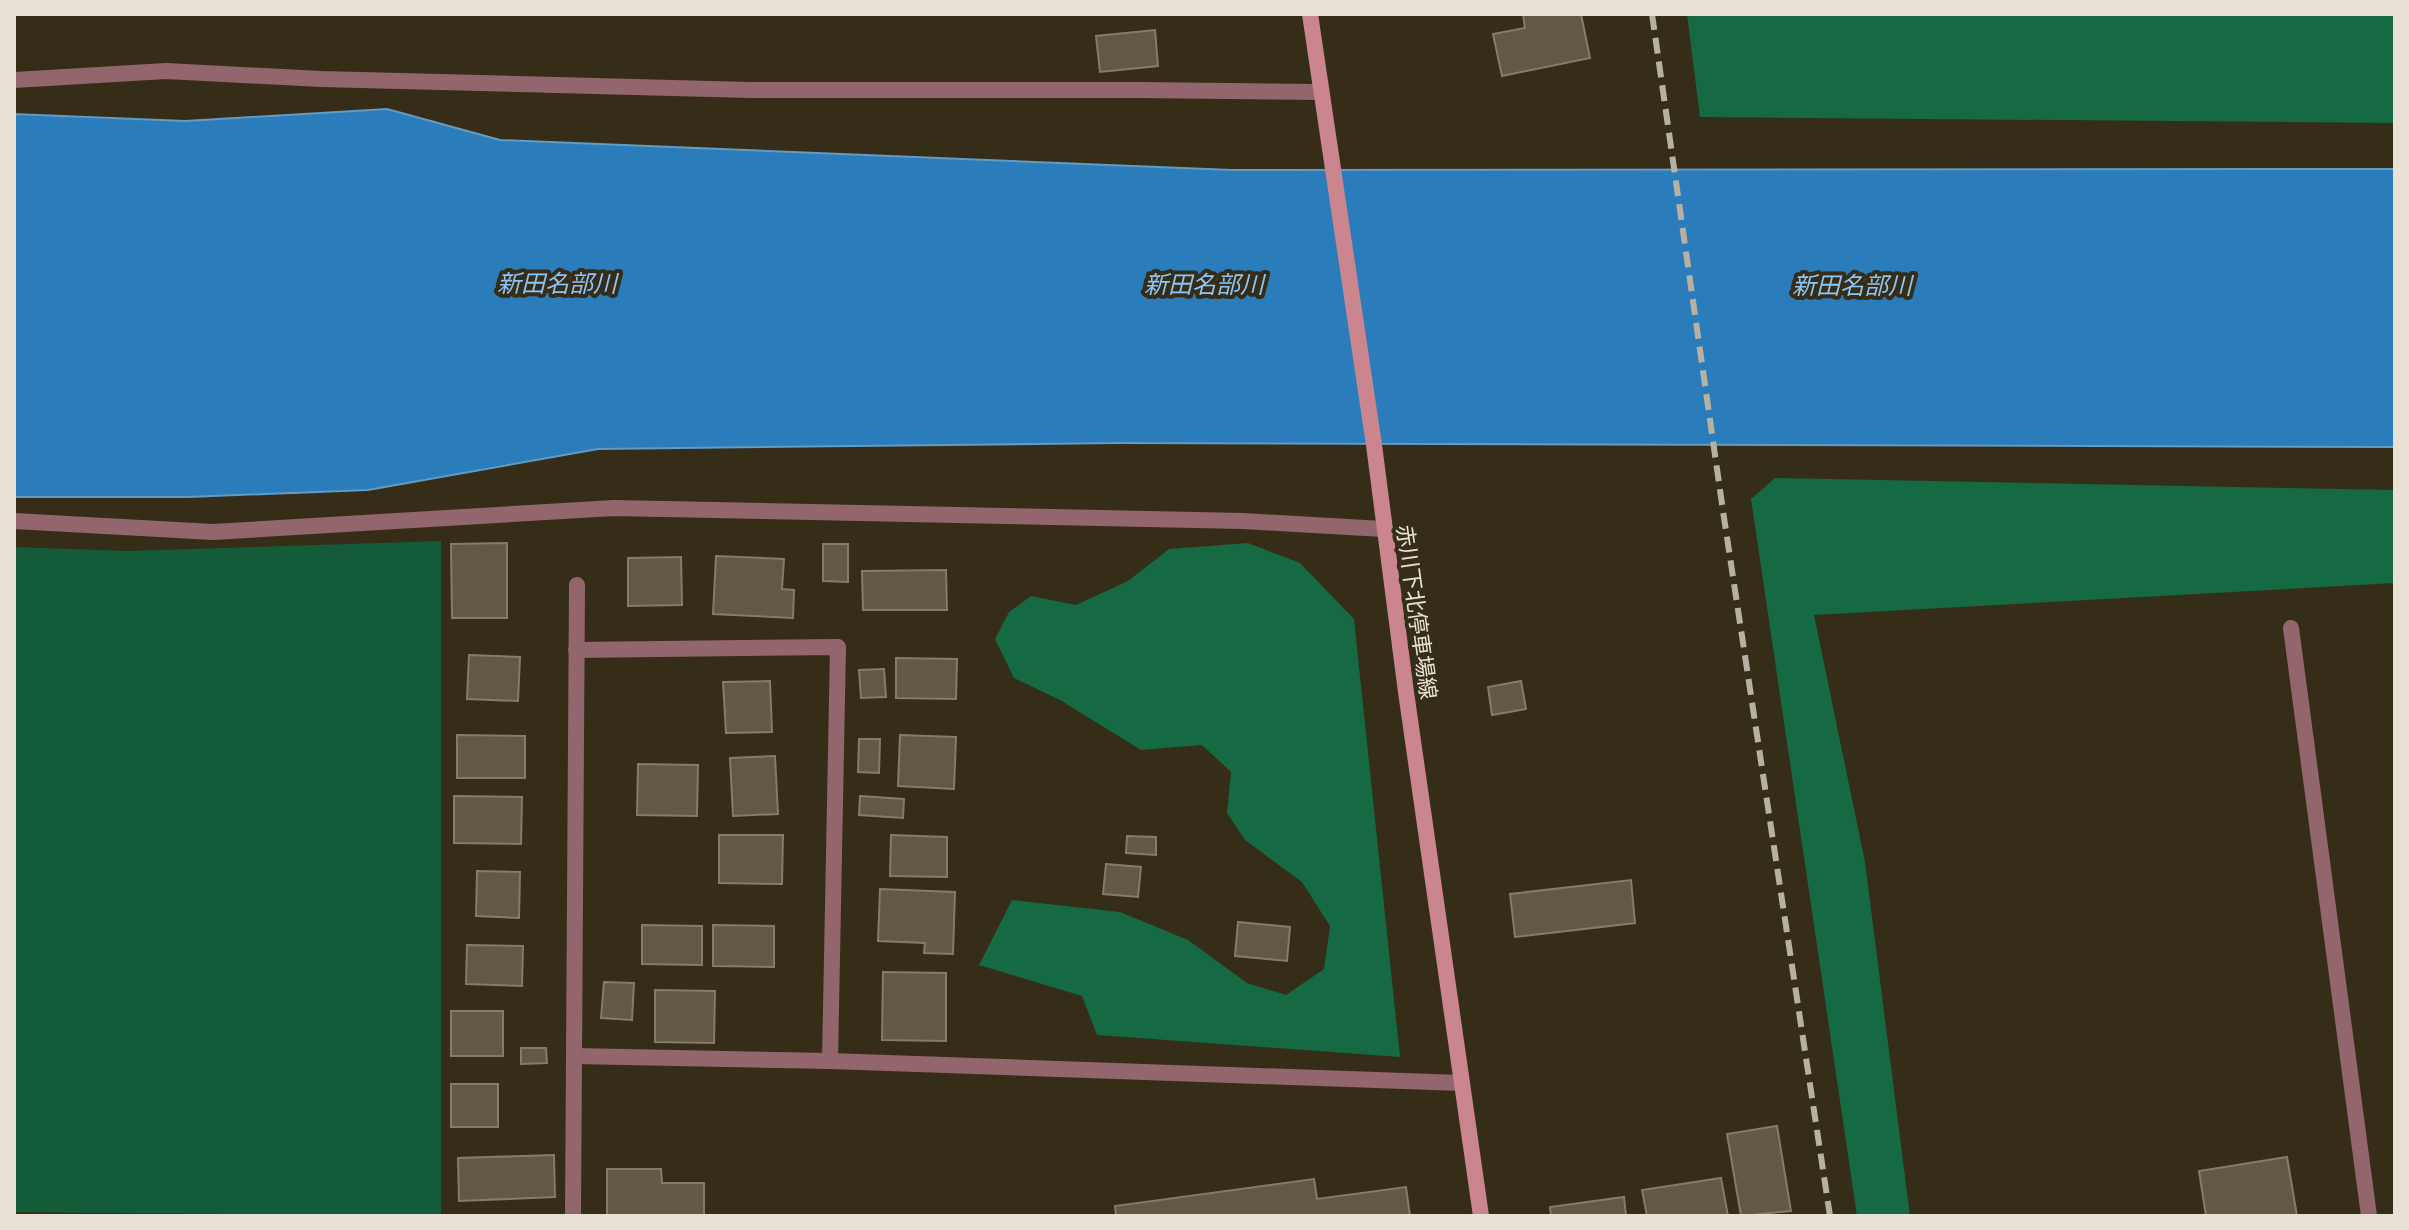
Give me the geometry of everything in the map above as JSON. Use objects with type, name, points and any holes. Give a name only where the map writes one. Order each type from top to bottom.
[{"type":"main road","name":"赤川下北停車場線","points":[[1310,14],[1374,445],[1383,529],[1481,1216]]},
{"type":"street","points":[[14,80],[166,71],[321,79],[750,90],[1321,92]]},
{"type":"street","points":[[14,521],[213,532],[614,508],[1243,521],[1383,529]]},
{"type":"street","points":[[573,1216],[577,585]]},
{"type":"street","points":[[2291,628],[2369,1216]]},
{"type":"street","points":[[576,650],[838,647],[830,1061]]},
{"type":"street","points":[[574,1056],[830,1061],[1461,1083]]},
{"type":"green space","points":[[1687,14],[2395,14],[2395,123],[1700,117]]},
{"type":"green space","points":[[1775,478],[2395,490],[2395,583],[1814,615],[1865,862],[1910,1216],[1857,1216],[1751,499]]},
{"type":"green space","points":[[441,541],[441,1216],[14,1212],[14,547],[127,551]]},
{"type":"green space","points":[[1248,543],[1300,563],[1354,619],[1400,1057],[1097,1035],[1082,996],[979,965],[1012,900],[1120,912],[1188,940],[1247,983],[1286,995],[1324,969],[1330,926],[1302,882],[1245,840],[1227,813],[1231,772],[1202,745],[1141,750],[1060,700],[1014,678],[995,639],[1009,612],[1031,596],[1076,605],[1128,581],[1169,549]]},
{"type":"water","name":"新田名部川","points":[[387,109],[500,140],[1232,170],[2395,169],[2395,447],[1119,443],[598,449],[368,490],[188,497],[14,497],[14,114],[185,121]]},
{"type":"building","points":[[1523,14],[1581,14],[1590,58],[1502,76],[1493,34],[1525,28]]},
{"type":"building","points":[[1155,30],[1158,66],[1100,72],[1096,36]]},
{"type":"building","points":[[507,543],[507,618],[452,618],[451,544]]},
{"type":"building","points":[[823,544],[848,544],[848,582],[823,581]]},
{"type":"building","points":[[716,556],[784,559],[782,589],[794,590],[793,618],[713,614]]},
{"type":"building","points":[[681,557],[682,605],[628,606],[628,558]]},
{"type":"building","points":[[946,570],[947,610],[863,610],[862,571]]},
{"type":"building","points":[[469,655],[520,657],[518,701],[467,699]]},
{"type":"building","points":[[896,658],[957,659],[956,699],[896,698]]},
{"type":"building","points":[[884,669],[886,697],[861,698],[859,670]]},
{"type":"building","points":[[770,681],[772,732],[726,733],[723,682]]},
{"type":"building","points":[[1521,681],[1526,709],[1492,715],[1488,687]]},
{"type":"building","points":[[457,735],[525,736],[525,778],[457,778]]},
{"type":"building","points":[[900,735],[956,737],[954,789],[898,786]]},
{"type":"building","points":[[859,739],[880,739],[879,773],[858,772]]},
{"type":"building","points":[[775,756],[778,814],[733,816],[730,758]]},
{"type":"building","points":[[638,764],[698,765],[697,816],[637,815]]},
{"type":"building","points":[[454,796],[522,797],[521,844],[454,843]]},
{"type":"building","points":[[860,796],[904,799],[903,818],[859,815]]},
{"type":"building","points":[[719,835],[783,835],[782,884],[719,883]]},
{"type":"building","points":[[891,835],[947,837],[947,877],[890,876]]},
{"type":"building","points":[[1127,836],[1156,837],[1156,855],[1126,853]]},
{"type":"building","points":[[1106,864],[1141,867],[1138,897],[1103,894]]},
{"type":"building","points":[[477,871],[520,872],[519,918],[476,916]]},
{"type":"building","points":[[1631,880],[1635,923],[1515,937],[1510,894]]},
{"type":"building","points":[[880,889],[955,892],[953,954],[924,953],[925,943],[878,941]]},
{"type":"building","points":[[1238,922],[1290,927],[1287,961],[1235,956]]},
{"type":"building","points":[[642,925],[702,926],[702,965],[642,964]]},
{"type":"building","points":[[713,925],[774,926],[774,967],[713,966]]},
{"type":"building","points":[[467,945],[523,946],[522,986],[466,984]]},
{"type":"building","points":[[883,972],[946,973],[946,1041],[882,1040]]},
{"type":"building","points":[[604,982],[634,983],[632,1020],[601,1018]]},
{"type":"building","points":[[655,990],[715,991],[714,1043],[655,1042]]},
{"type":"building","points":[[451,1011],[503,1011],[503,1056],[451,1056]]},
{"type":"building","points":[[521,1048],[546,1048],[547,1063],[521,1064]]},
{"type":"building","points":[[451,1084],[498,1084],[498,1127],[451,1127]]},
{"type":"building","points":[[1777,1126],[1791,1211],[1741,1216],[1727,1134]]},
{"type":"building","points":[[554,1155],[555,1197],[459,1201],[458,1158]]},
{"type":"building","points":[[2287,1157],[2297,1216],[2206,1216],[2199,1171]]},
{"type":"building","points":[[607,1169],[661,1169],[662,1183],[704,1183],[704,1216],[607,1216]]},
{"type":"building","points":[[1721,1178],[1728,1216],[1647,1216],[1642,1190]]},
{"type":"building","points":[[1314,1179],[1317,1199],[1406,1187],[1410,1216],[1116,1216],[1115,1206]]},
{"type":"building","points":[[1624,1197],[1626,1216],[1551,1216],[1550,1207]]},
{"type":"railway","points":[[1652,14],[1723,511],[1830,1216]]}]
